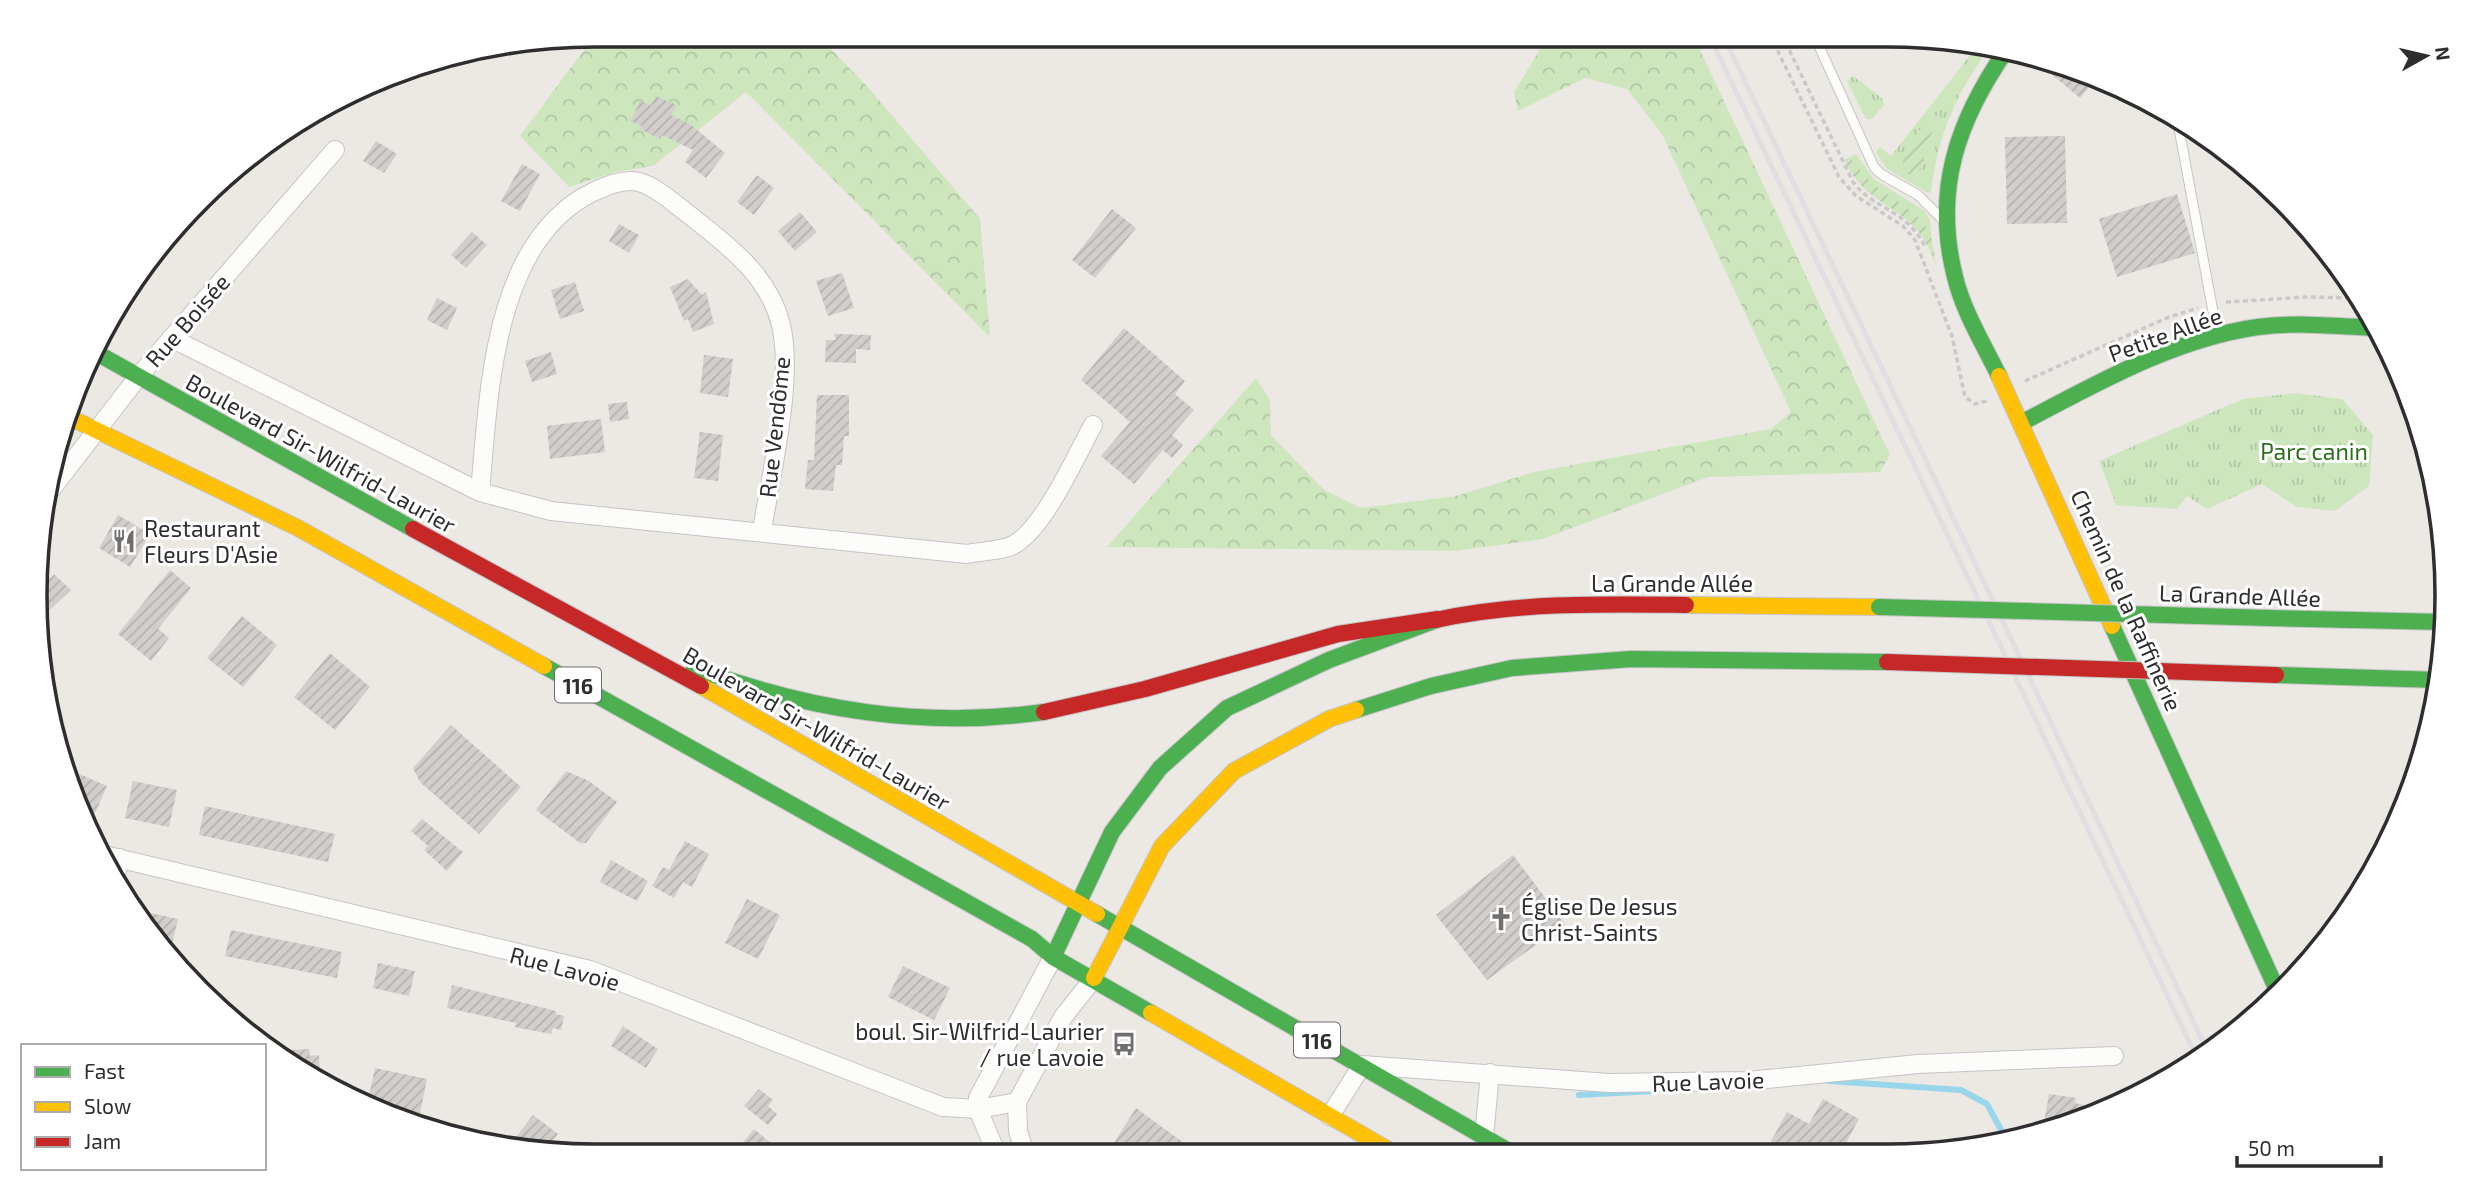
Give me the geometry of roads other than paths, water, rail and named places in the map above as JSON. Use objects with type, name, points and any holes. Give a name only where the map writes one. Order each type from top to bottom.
[{"type":"street","name":"Chemin de la Raffinerie","points":[[2000,60],[1979,89],[1961,124],[1947,178],[1945,225],[1955,280],[2274,983]]},
{"type":"street","name":"Rue Boisée","points":[[61,476],[138,377],[335,150]]},
{"type":"street","name":"Rue Vendôme","points":[[480,492],[492,369],[507,304],[532,248],[577,200],[622,181],[638,181],[719,239],[750,267],[769,290],[781,326],[785,365],[762,531]]},
{"type":"street","name":"Petite Allée","points":[[2021,423],[2133,366],[2218,335],[2290,324],[2364,327]]},
{"type":"street","name":"Rue Vendôme","points":[[171,338],[480,492],[551,511],[967,554],[1014,545],[1035,525],[1059,488],[1093,425]]},
{"type":"street","name":"Boulevard Sir-Wilfrid-Laurier","points":[[102,356],[379,512],[595,628],[1077,903],[1123,926],[1496,1144]]},
{"type":"street","name":"116","points":[[75,421],[298,528],[1032,939],[1053,957],[1094,978],[1378,1144]]},
{"type":"street","name":"La Grande Allée","points":[[1053,957],[1112,832],[1160,768],[1227,708],[1329,660],[1438,619],[1505,610],[1626,604],[1879,607],[2434,622]]},
{"type":"street","points":[[595,628],[761,693],[856,712],[909,718],[983,719],[1047,712],[1119,695],[1314,638],[1395,622],[1438,619]]},
{"type":"street","points":[[1022,1144],[1018,1131],[1017,1102],[1063,1017],[1094,978],[1162,846],[1234,771],[1329,719],[1431,686],[1512,668],[1631,659],[1886,662],[2428,680]]},
{"type":"street","name":"Rue Lavoie","points":[[119,866],[590,970],[943,1107],[978,1109],[1017,1102]]},
{"type":"street","points":[[994,1144],[978,1109],[978,1098],[1053,957]]},
{"type":"street","name":"Rue Lavoie","points":[[1362,1065],[1609,1083],[1748,1081],[1918,1064],[2114,1056]]},
{"type":"street","points":[[1330,1116],[1362,1065]]},
{"type":"street","points":[[1484,1137],[1490,1073]]},
{"type":"lane","points":[[1819,47],[1877,170],[1919,195],[1945,225]]},
{"type":"lane","points":[[2179,132],[2218,335]]},
{"type":"waterway","points":[[1829,1081],[1961,1090],[1987,1104],[2002,1131]]},
{"type":"waterway","points":[[1579,1095],[1654,1091]]},
{"type":"railway","points":[[1715,47],[2193,1050]]},
{"type":"railway","points":[[1729,47],[2203,1042]]},
{"type":"place","name":"Restaurant Fleurs D'Asie","points":[[124,541]]},
{"type":"place","name":"Église De Jesus Christ-Saints","points":[[1501,919]]},
{"type":"place","name":"boul. Sir-Wilfrid-Laurier / rue Lavoie","points":[[1124,1044]]},
{"type":"park label","name":"Parc canin","points":[[2314,451]]}]
